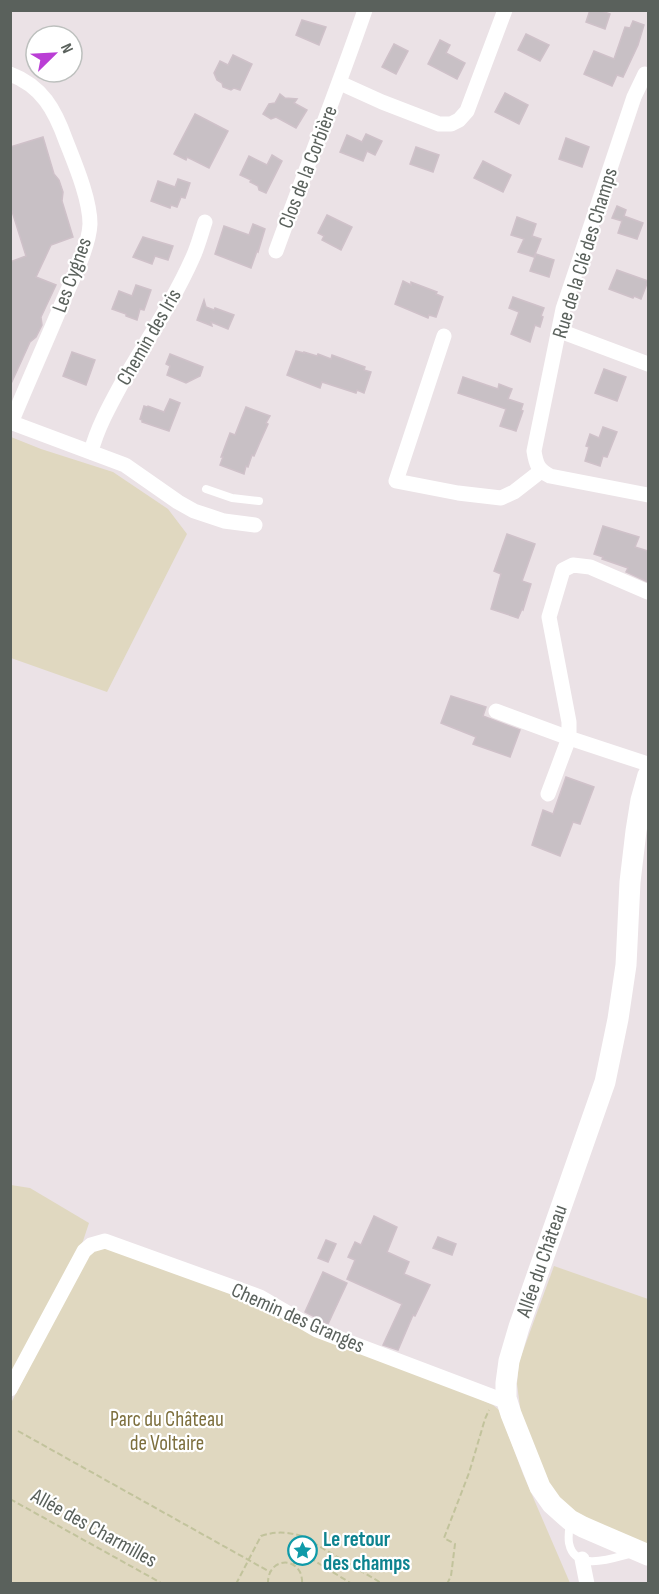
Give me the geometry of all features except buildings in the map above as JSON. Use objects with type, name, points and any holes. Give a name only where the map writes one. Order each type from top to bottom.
[{"type":"street","name":"Clos de la Corbière","points":[[276,251],[365,10]]},
{"type":"street","name":"Clos de la Corbière","points":[[340,82],[381,102],[439,124],[451,124],[459,120],[467,111],[505,10]]},
{"type":"street","name":"Rue de la Clé des Champs","points":[[542,471],[536,462],[534,451],[563,309],[630,108],[647,70]]},
{"type":"street","name":"Les Cygnes","points":[[10,74],[24,79],[37,88],[60,123],[87,205],[90,225],[79,264],[11,422]]},
{"type":"street","name":"Chemin des Iris","points":[[91,452],[114,398],[194,255],[205,222]]},
{"type":"street","points":[[560,331],[648,364]]},
{"type":"street","points":[[444,336],[396,481],[458,493],[501,498],[514,492],[542,471],[550,476],[648,495]]},
{"type":"street","points":[[11,422],[125,465],[194,511],[224,521],[255,525]]},
{"type":"street","points":[[548,794],[569,738],[569,722],[549,617],[563,570],[573,565],[590,567],[648,592]]},
{"type":"street","points":[[496,711],[648,764]]},
{"type":"street","name":"Allée du Château","points":[[644,1554],[570,1520],[552,1504],[540,1487],[511,1414],[502,1398],[509,1361],[519,1327],[605,1082],[620,1008],[626,965],[636,831],[648,775]]},
{"type":"street","name":"Chemin des Granges","points":[[10,1389],[84,1251],[91,1245],[105,1241],[260,1297],[316,1330],[502,1398]]},
{"type":"street","points":[[582,1559],[587,1584]]},
{"type":"lane","points":[[206,489],[232,498],[259,501]]},
{"type":"lane","points":[[570,1520],[570,1544],[573,1551],[582,1559],[595,1562],[644,1554]]},
{"type":"path","points":[[447,1584],[451,1576],[455,1544],[444,1538],[469,1473],[485,1419],[489,1411],[502,1398]]},
{"type":"path","points":[[18,1431],[270,1572]]},
{"type":"path","name":"Allée des Charmilles","points":[[10,1499],[163,1584]]},
{"type":"path","points":[[236,1584],[261,1536],[273,1532],[287,1532],[302,1536],[383,1584]]},
{"type":"path","points":[[268,1584],[273,1567],[282,1563],[293,1564],[310,1558],[352,1584]]},
{"type":"path","points":[[293,1564],[301,1572],[302,1584]]},
{"type":"green space","points":[[11,437],[113,472],[168,509],[187,534],[107,692],[11,658]]},
{"type":"green space","points":[[11,1185],[30,1188],[89,1223],[83,1241],[11,1378]]},
{"type":"green space","name":"Parc du Château de Voltaire","points":[[107,1247],[254,1302],[493,1405],[499,1410],[523,1474],[570,1583],[11,1584],[11,1403],[88,1255]]},
{"type":"green space","points":[[554,1266],[648,1299],[648,1545],[579,1515],[562,1501],[548,1484],[521,1414],[517,1384],[519,1362]]},
{"type":"place","name":"Le retour des champs","points":[[302,1551]]}]
